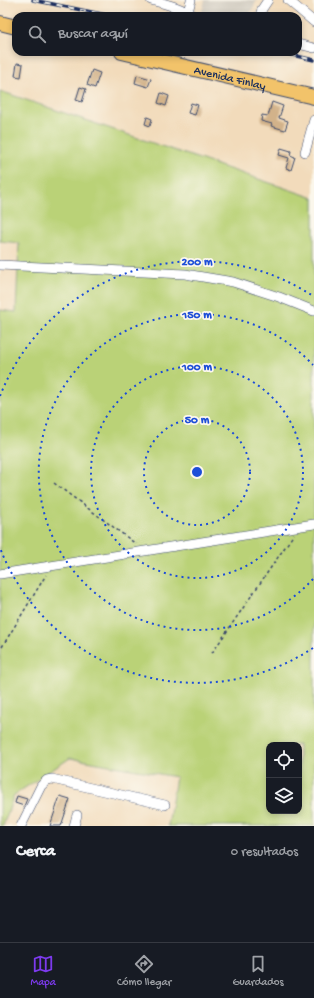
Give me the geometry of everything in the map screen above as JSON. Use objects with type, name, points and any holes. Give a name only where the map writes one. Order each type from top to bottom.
[{"type":"highway","points":[[0,14],[12,17]]},
{"type":"highway","points":[[0,23],[12,26]]},
{"type":"highway","name":"Avenida Finlay","points":[[139,56],[314,98]]},
{"type":"highway","name":"Avenida Finlay","points":[[178,56],[314,88]]},
{"type":"street","points":[[151,0],[176,7],[186,12]]},
{"type":"street","points":[[190,12],[191,0]]},
{"type":"street","points":[[261,12],[268,0]]},
{"type":"street","points":[[288,0],[314,22]]},
{"type":"street","points":[[302,45],[314,48]]},
{"type":"street","points":[[305,152],[314,120]]},
{"type":"street","points":[[0,265],[185,274],[232,282],[279,297],[314,311]]},
{"type":"street","points":[[0,574],[314,524]]},
{"type":"street","points":[[21,826],[41,786],[47,780],[52,779],[165,805]]},
{"type":"street","points":[[74,826],[77,815]]},
{"type":"path","points":[[54,483],[145,551]]},
{"type":"path","points":[[212,653],[300,526]]},
{"type":"path","points":[[2,647],[51,566]]},
{"type":"shaded area","points":[[205,0],[257,0],[251,12],[202,12]]},
{"type":"green space","points":[[0,91],[314,198],[314,826],[168,826],[176,777],[70,758],[14,795],[3,826],[0,826],[0,310],[16,312],[19,243],[0,241]]},
{"type":"building","points":[[17,63],[23,64],[21,77],[15,76]]},
{"type":"building","points":[[92,70],[100,73],[95,88],[87,85]]},
{"type":"building","points":[[137,75],[151,79],[148,87],[135,83]]},
{"type":"building","points":[[80,87],[86,89],[82,102],[76,100]]},
{"type":"building","points":[[161,93],[169,96],[166,106],[158,103]]},
{"type":"building","points":[[272,102],[283,106],[279,118],[288,121],[285,130],[261,121],[262,115],[268,116]]},
{"type":"building","points":[[191,103],[198,105],[195,115],[188,113]]},
{"type":"building","points":[[147,117],[152,119],[150,126],[145,124]]},
{"type":"building","points":[[281,148],[291,151],[290,155],[295,157],[291,170],[286,168],[289,158],[279,155]]},
{"type":"building","points":[[17,796],[27,799],[24,806],[15,803]]},
{"type":"building","points":[[60,796],[70,799],[61,826],[50,826]]},
{"type":"railway","points":[[33,0],[92,12]]},
{"type":"railway","points":[[296,56],[314,60]]}]
